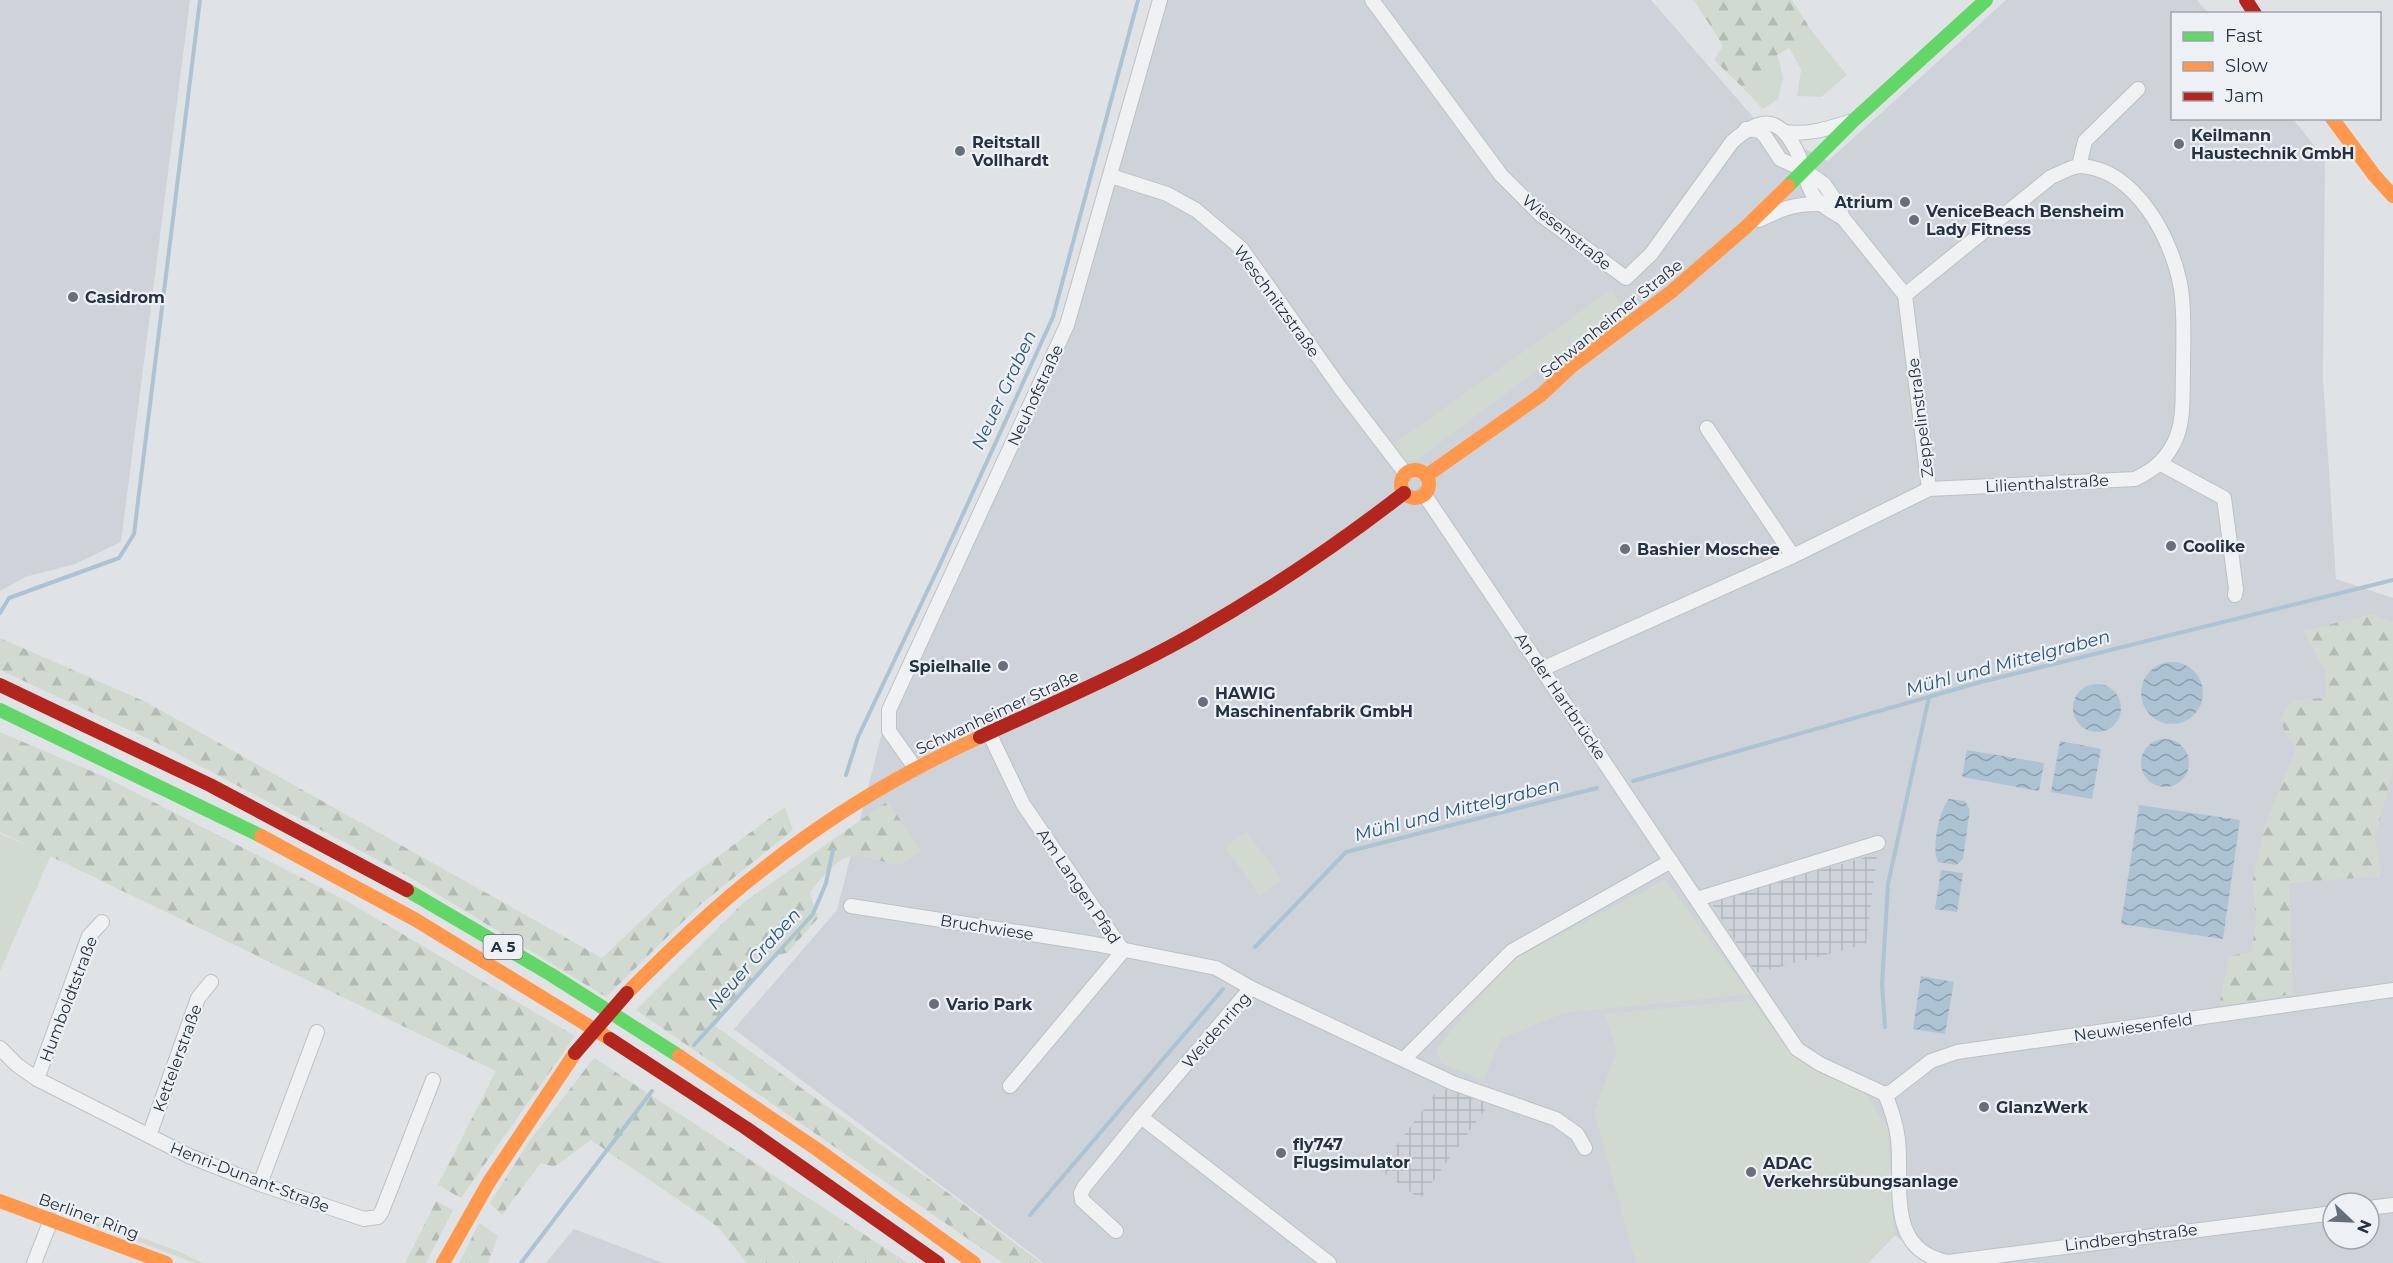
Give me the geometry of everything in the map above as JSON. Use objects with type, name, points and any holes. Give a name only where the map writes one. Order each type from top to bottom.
[{"type":"main road","name":"Schwanheimer Straße","points":[[1426,476],[1541,395],[1572,366],[1671,292],[1746,227],[1854,120],[1986,0]]},
{"type":"main road","points":[[2333,120],[2374,176],[2393,196]]},
{"type":"main road","points":[[1416,471],[1426,476],[1428,484],[1424,494],[1412,498],[1404,493],[1401,484],[1406,474],[1416,471]]},
{"type":"main road","name":"Schwanheimer Straße","points":[[443,1263],[482,1191],[520,1130],[575,1053],[627,993],[698,923],[762,868],[822,826],[916,769],[1114,675],[1206,626],[1291,574],[1404,493]]},
{"type":"main road","name":"A 5","points":[[0,685],[144,753],[332,849],[430,903],[550,974],[772,1118],[974,1263]]},
{"type":"main road","name":"A 5","points":[[0,710],[134,772],[321,868],[416,920],[636,1055],[751,1131],[938,1263]]},
{"type":"main road","name":"Berliner Ring","points":[[0,1201],[161,1262]]},
{"type":"street","name":"Neuhofstraße","points":[[916,769],[889,731],[889,710],[1067,326],[1160,0]]},
{"type":"street","name":"Wiesenstraße","points":[[1372,0],[1501,175],[1541,215],[1626,278],[1651,254],[1732,142],[1746,129]]},
{"type":"street","points":[[1746,129],[1760,131],[1780,159],[1804,170],[1824,184],[1837,203],[1843,218],[1905,295],[2051,177],[2079,166],[2085,141],[2138,90]]},
{"type":"street","points":[[1746,129],[1765,122],[1785,132],[1795,134],[1819,132],[1854,120]]},
{"type":"street","points":[[1785,132],[1798,155],[1811,193],[1822,204],[1843,218]]},
{"type":"street","name":"Lilienthalstraße","points":[[1929,489],[2135,479],[2161,464],[2175,442],[2180,425],[2184,320],[2181,288],[2170,252],[2157,224],[2139,198],[2121,181],[2105,172],[2079,166]]},
{"type":"street","name":"Weschnitzstraße","points":[[1111,176],[1167,194],[1196,210],[1241,248],[1341,389],[1406,474]]},
{"type":"street","points":[[1746,227],[1786,207],[1822,204]]},
{"type":"street","name":"Zeppelinstraße","points":[[1542,669],[1793,556],[1929,489],[1905,295]]},
{"type":"street","points":[[1707,428],[1793,556]]},
{"type":"street","points":[[2161,464],[2224,498],[2235,595]]},
{"type":"street","name":"An der Hartbrücke","points":[[1424,494],[1797,1049],[1820,1064],[1885,1094]]},
{"type":"street","name":"Am Langen Pfad","points":[[989,733],[1023,804],[1123,951],[1216,968],[1251,988]]},
{"type":"street","points":[[1697,899],[1878,843]]},
{"type":"street","points":[[1404,1059],[1512,951],[1671,861]]},
{"type":"street","name":"Bruchwiese","points":[[851,906],[1095,944],[1123,951]]},
{"type":"street","name":"Humboldtstraße","points":[[37,1079],[89,936],[102,922]]},
{"type":"street","points":[[1010,1086],[1123,951]]},
{"type":"street","name":"Kettelerstraße","points":[[149,1136],[198,998],[211,982]]},
{"type":"street","name":"Weidenring","points":[[1116,1231],[1082,1200],[1081,1193],[1141,1117],[1251,988],[1453,1083],[1556,1119],[1577,1134],[1585,1148]]},
{"type":"street","name":"Neuwiesenfeld","points":[[1885,1094],[1891,1092],[1931,1061],[1957,1053],[2393,990]]},
{"type":"street","points":[[260,1184],[317,1032]]},
{"type":"street","name":"Henri-Dunant-Straße","points":[[0,1048],[17,1065],[37,1079],[189,1156],[357,1218],[378,1217],[397,1177],[433,1080]]},
{"type":"street","name":"Lindberghstraße","points":[[1885,1094],[1898,1135],[1900,1217],[1905,1232],[1915,1246],[1929,1257],[1948,1262],[2321,1215]]},
{"type":"street","points":[[1141,1117],[1329,1263]]},
{"type":"street","points":[[34,1263],[51,1220]]},
{"type":"shaded area","points":[[0,0],[190,0],[121,542],[75,564],[25,577],[0,591]]},
{"type":"shaded area","points":[[1162,0],[1651,0],[1760,125],[1828,161],[2006,0],[2197,0],[2207,12],[2171,12],[2171,120],[2294,120],[2325,159],[2323,378],[2336,579],[2393,598],[2393,1263],[1926,1263],[1917,1252],[1895,1235],[1868,1263],[1044,1263],[734,1029],[837,910],[884,725],[1073,327]]},
{"type":"shaded area","points":[[1877,854],[1866,944],[1756,973],[1710,901]]},
{"type":"shaded area","points":[[1440,1087],[1489,1104],[1420,1199],[1379,1169]]},
{"type":"shaded area","points":[[574,1229],[663,1263],[546,1263]]},
{"type":"green space","points":[[1694,0],[1792,0],[1813,33],[1777,55],[1780,65],[1743,88],[1714,60],[1723,46]]},
{"type":"green space","points":[[1813,33],[1847,75],[1821,97],[1797,96],[1801,70],[1789,47]]},
{"type":"green space","points":[[1780,65],[1783,78],[1778,99],[1763,109],[1743,88]]},
{"type":"green space","points":[[1612,289],[1622,307],[1415,461],[1407,460],[1396,453],[1391,446]]},
{"type":"green space","points":[[2371,614],[2393,622],[2393,771],[2375,837],[2382,876],[2289,883],[2293,994],[2219,1006],[2229,956],[2251,952],[2256,923],[2253,879],[2264,828],[2296,748],[2285,734],[2281,718],[2292,700],[2326,698],[2326,673],[2304,631]]},
{"type":"green space","points":[[0,638],[146,702],[602,958],[680,884],[785,807],[793,830],[701,904],[606,997],[406,875],[155,742],[0,670]]},
{"type":"green space","points":[[0,732],[105,777],[345,900],[575,1036],[461,1198],[438,1185],[496,1071],[0,832]]},
{"type":"green space","points":[[888,801],[921,851],[899,865],[852,856],[834,865],[810,893],[818,918],[787,953],[775,955],[715,1026],[958,1200],[1041,1263],[1003,1263],[636,1010],[744,902]]},
{"type":"green space","points":[[1246,831],[1282,880],[1260,896],[1225,847]]},
{"type":"green space","points":[[0,834],[51,855],[0,971]]},
{"type":"green space","points":[[1665,880],[1750,994],[1564,1013],[1502,1038],[1483,1080],[1441,1063],[1437,1048],[1512,960]]},
{"type":"green space","name":"ADAC Verkehrsübungsanlage","points":[[1751,1000],[1792,1052],[1866,1094],[1888,1129],[1894,1235],[1867,1263],[1636,1263],[1594,1112],[1617,1051],[1605,1014]]},
{"type":"green space","points":[[594,1058],[908,1263],[747,1263],[718,1227],[591,1140],[554,1167],[541,1163],[502,1215],[490,1203],[528,1143]]},
{"type":"green space","points":[[436,1201],[453,1210],[426,1263],[405,1263]]},
{"type":"green space","points":[[80,1216],[173,1249],[203,1263],[195,1263],[78,1219]]},
{"type":"green space","points":[[479,1223],[498,1236],[488,1263],[459,1263]]},
{"type":"water","points":[[2172,662],[2194,671],[2203,693],[2194,715],[2172,724],[2150,715],[2141,693],[2150,671]]},
{"type":"water","points":[[2097,684],[2114,691],[2121,708],[2114,725],[2097,732],[2080,725],[2073,708],[2080,691]]},
{"type":"water","points":[[2165,739],[2182,746],[2189,763],[2182,780],[2165,787],[2148,780],[2141,763],[2148,746]]},
{"type":"water","points":[[2060,741],[2101,749],[2092,799],[2051,792]]},
{"type":"water","points":[[1967,750],[2044,763],[2039,791],[1962,777]]},
{"type":"water","points":[[1949,799],[1965,801],[1970,810],[1963,859],[1956,865],[1938,862],[1935,848],[1942,812]]},
{"type":"water","points":[[2139,805],[2240,820],[2223,939],[2121,924]]},
{"type":"water","points":[[1941,870],[1963,873],[1957,912],[1935,909]]},
{"type":"water","points":[[1921,976],[1954,982],[1945,1034],[1913,1029]]},
{"type":"waterway","points":[[0,613],[9,598],[119,558],[134,534],[200,0]]},
{"type":"waterway","name":"Neuer Graben","points":[[846,775],[858,737],[1053,317],[1138,0]]},
{"type":"waterway","name":"Mühl und Mittelgraben","points":[[1633,781],[1981,682],[2393,580]]},
{"type":"waterway","points":[[1885,1027],[1882,984],[1888,884],[1929,697]]},
{"type":"waterway","name":"Mühl und Mittelgraben","points":[[1255,947],[1346,852],[1597,788]]},
{"type":"waterway","name":"Neuer Graben","points":[[694,1045],[813,914],[826,883],[833,850]]},
{"type":"waterway","name":"Mühl und Mittelgraben","points":[[1030,1215],[1223,989]]},
{"type":"waterway","name":"Neuer Graben","points":[[521,1263],[652,1091]]},
{"type":"traffic: fast","points":[[1788,186],[1854,120],[1986,0]]},
{"type":"traffic: fast","points":[[0,710],[261,836]]},
{"type":"traffic: fast","points":[[407,890],[550,974],[679,1056]]},
{"type":"traffic: slow","points":[[2333,120],[2374,175],[2393,196]]},
{"type":"traffic: slow","points":[[1426,476],[1541,395],[1572,366],[1671,292],[1746,227],[1788,186]]},
{"type":"traffic: slow","points":[[1415,470],[1425,474],[1429,484],[1425,494],[1415,498],[1405,494],[1401,484],[1405,474],[1415,470]]},
{"type":"traffic: slow","points":[[627,993],[744,884],[813,832],[895,780],[980,737]]},
{"type":"traffic: slow","points":[[261,836],[416,920],[610,1039]]},
{"type":"traffic: slow","points":[[443,1263],[489,1182],[575,1053]]},
{"type":"traffic: slow","points":[[679,1056],[818,1150],[974,1263]]},
{"type":"traffic: slow","points":[[0,1201],[166,1263]]},
{"type":"traffic: jam","points":[[2246,0],[2254,12]]},
{"type":"traffic: jam","points":[[980,737],[1114,675],[1193,634],[1248,602],[1301,567],[1404,493]]},
{"type":"traffic: jam","points":[[0,685],[210,785],[407,890]]},
{"type":"traffic: jam","points":[[575,1053],[627,993]]},
{"type":"traffic: jam","points":[[610,1039],[746,1128],[938,1263]]},
{"type":"place","name":"Keilmann Haustechnik GmbH","points":[[2179,144]]},
{"type":"place","name":"Reitstall Vollhardt","points":[[960,151]]},
{"type":"place","name":"Atrium","points":[[1905,202]]},
{"type":"place","name":"VeniceBeach Bensheim Lady Fitness","points":[[1914,220]]},
{"type":"place","name":"Casidrom","points":[[73,297]]},
{"type":"place","name":"Coolike","points":[[2171,546]]},
{"type":"place","name":"Bashier Moschee","points":[[1625,549]]},
{"type":"place","name":"Spielhalle","points":[[1003,666]]},
{"type":"place","name":"HAWIG Maschinenfabrik GmbH","points":[[1203,702]]},
{"type":"place","name":"Vario Park","points":[[934,1004]]},
{"type":"place","name":"GlanzWerk","points":[[1984,1107]]},
{"type":"place","name":"fly747 Flugsimulator","points":[[1281,1153]]},
{"type":"place","name":"ADAC Verkehrsübungsanlage","points":[[1751,1172]]}]
